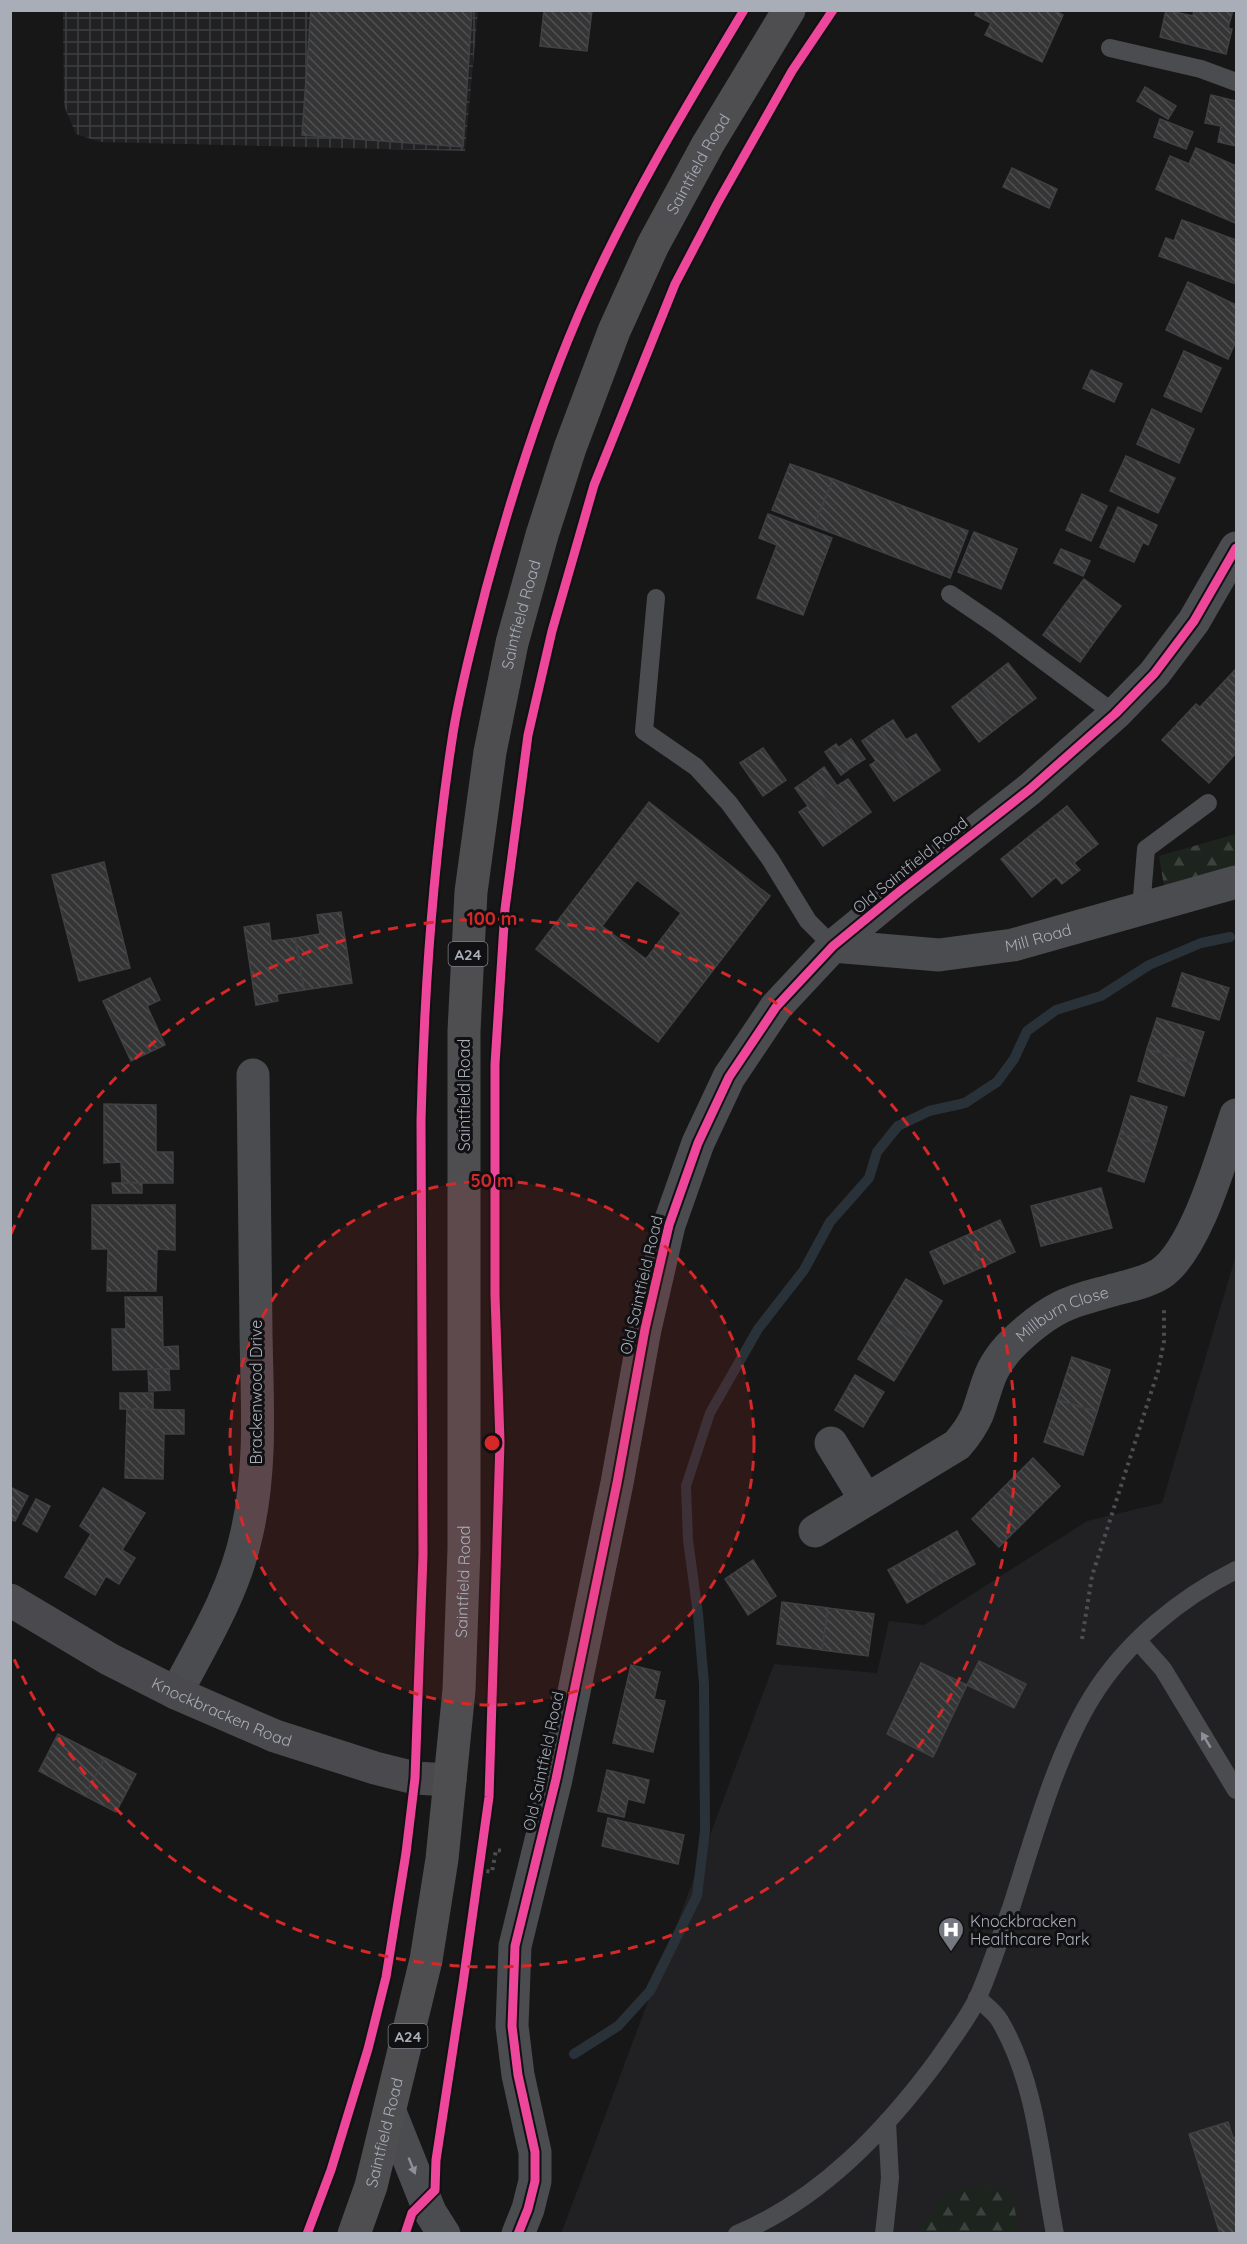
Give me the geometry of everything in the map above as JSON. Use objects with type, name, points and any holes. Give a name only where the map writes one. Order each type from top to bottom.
[{"type":"highway","name":"Saintfield Road","points":[[361,2232],[426,1960],[442,1859],[459,1690],[464,1549],[464,1031],[471,892],[490,752],[512,643],[542,535],[570,448],[614,331],[653,245],[708,144],[789,10]]},
{"type":"street","name":"Old Saintfield Road","points":[[518,2234],[528,2209],[534,2181],[535,2152],[518,2075],[512,2026],[515,1946],[556,1779],[617,1483],[645,1329],[669,1225],[698,1143],[729,1077],[776,1007],[833,946],[1030,789],[1115,714],[1154,674],[1194,621],[1236,548]]},
{"type":"street","name":"Mill Road","points":[[833,946],[939,955],[1013,945],[1236,882]]},
{"type":"street","name":"Brackenwood Drive","points":[[176,1693],[232,1583],[247,1532],[256,1478],[253,1075]]},
{"type":"street","name":"Millburn Close","points":[[815,1531],[957,1446],[977,1415],[987,1380],[998,1360],[1032,1328],[1060,1307],[1160,1274],[1174,1261],[1186,1244],[1200,1213],[1236,1116]]},
{"type":"street","points":[[831,1443],[866,1500]]},
{"type":"street","name":"Knockbracken Road","points":[[10,1600],[109,1659],[176,1693],[274,1736],[375,1768],[415,1778],[450,1780]]},
{"type":"street","points":[[390,2112],[430,2212],[444,2234]]},
{"type":"lane","points":[[1110,48],[1201,69],[1236,81]]},
{"type":"lane","points":[[950,594],[1115,714]]},
{"type":"lane","points":[[656,598],[644,731],[696,767],[729,803],[776,867],[808,921],[833,946]]},
{"type":"lane","points":[[1141,909],[1146,849],[1209,803]]},
{"type":"lane","points":[[737,2234],[759,2224],[816,2190],[859,2151],[911,2096],[960,2028],[977,1998],[996,1951],[1066,1748],[1092,1697],[1114,1665],[1171,1611],[1209,1584],[1236,1570]]},
{"type":"lane","points":[[1138,1641],[1163,1669],[1236,1790]]},
{"type":"lane","points":[[977,1998],[999,2019],[1013,2048],[1026,2087],[1055,2234]]},
{"type":"lane","points":[[884,2234],[890,2178],[887,2122]]},
{"type":"path","points":[[1082,1639],[1092,1576],[1158,1371],[1164,1341],[1165,1315]]},
{"type":"path","points":[[478,1870],[492,1872]]},
{"type":"shaded area","points":[[63,11],[478,11],[465,151],[100,142],[76,134],[64,106]]},
{"type":"shaded area","name":"Knockbracken Healthcare Park","points":[[1236,1255],[1236,2233],[561,2234],[774,1664],[877,1673],[889,1621],[924,1625],[1087,1521],[1162,1503]]},
{"type":"green space","points":[[1236,834],[1236,866],[1164,886],[1159,856]]},
{"type":"green space","points":[[989,2185],[1012,2194],[1019,2233],[918,2233],[948,2192]]},
{"type":"building","points":[[311,10],[472,10],[463,147],[302,135]]},
{"type":"building","points":[[544,10],[592,10],[587,51],[540,46]]},
{"type":"building","points":[[977,10],[1054,10],[1063,15],[1042,62],[985,35],[991,23],[975,15]]},
{"type":"building","points":[[1166,10],[1193,16],[1194,10],[1233,10],[1228,28],[1232,29],[1226,54],[1160,37]]},
{"type":"building","points":[[1145,87],[1176,106],[1168,119],[1137,101]]},
{"type":"building","points":[[1211,95],[1236,101],[1236,146],[1218,142],[1221,126],[1205,123]]},
{"type":"building","points":[[1160,119],[1193,132],[1186,149],[1154,137]]},
{"type":"building","points":[[1196,148],[1236,166],[1235,223],[1156,189],[1170,156],[1189,164]]},
{"type":"building","points":[[1012,168],[1057,189],[1049,208],[1003,187]]},
{"type":"building","points":[[1182,220],[1236,240],[1236,284],[1159,256],[1166,238],[1174,241]]},
{"type":"building","points":[[1188,282],[1236,305],[1236,341],[1228,359],[1166,330]]},
{"type":"building","points":[[1184,351],[1221,368],[1201,412],[1164,396]]},
{"type":"building","points":[[1091,370],[1122,384],[1114,402],[1083,388]]},
{"type":"building","points":[[1152,409],[1194,429],[1179,463],[1137,444]]},
{"type":"building","points":[[1126,456],[1175,478],[1158,513],[1110,491]]},
{"type":"building","points":[[790,464],[833,479],[814,526],[772,510]]},
{"type":"building","points":[[833,479],[968,531],[950,578],[814,526]]},
{"type":"building","points":[[1082,494],[1107,506],[1091,541],[1066,530]]},
{"type":"building","points":[[1118,507],[1157,525],[1148,545],[1143,542],[1134,562],[1100,547]]},
{"type":"building","points":[[768,514],[832,538],[803,615],[757,598],[777,545],[759,538]]},
{"type":"building","points":[[974,532],[1017,549],[1001,589],[958,572]]},
{"type":"building","points":[[1061,549],[1090,561],[1083,576],[1054,563]]},
{"type":"building","points":[[1084,579],[1121,606],[1100,634],[1063,607]]},
{"type":"building","points":[[1063,607],[1100,634],[1080,662],[1043,635]]},
{"type":"building","points":[[1008,663],[1036,698],[1007,720],[980,685]]},
{"type":"building","points":[[1236,669],[1236,753],[1209,783],[1162,740],[1196,704],[1200,707]]},
{"type":"building","points":[[980,685],[1007,720],[979,742],[952,707]]},
{"type":"building","points":[[893,720],[906,740],[916,734],[940,770],[918,785],[879,729]]},
{"type":"building","points":[[879,729],[918,785],[894,801],[870,765],[876,761],[862,741]]},
{"type":"building","points":[[851,739],[865,759],[852,767],[838,748]]},
{"type":"building","points":[[836,744],[852,767],[841,775],[825,752]]},
{"type":"building","points":[[763,748],[786,780],[763,796],[740,763]]},
{"type":"building","points":[[824,767],[837,786],[848,779],[871,812],[847,829],[811,777]]},
{"type":"building","points":[[811,777],[847,829],[823,846],[799,812],[808,806],[795,788]]},
{"type":"building","points":[[649,802],[770,896],[658,1042],[536,949]],"holes":[[[637,880],[681,913],[646,959],[602,926]]]},
{"type":"building","points":[[1067,806],[1098,844],[1074,863],[1080,870],[1062,884],[1056,877],[1032,897],[1001,859]]},
{"type":"building","points":[[104,862],[130,968],[79,981],[52,875]]},
{"type":"building","points":[[341,912],[352,983],[304,990],[295,938],[320,934],[317,915]]},
{"type":"building","points":[[269,923],[271,941],[295,938],[304,990],[277,994],[278,1001],[256,1005],[244,927]]},
{"type":"building","points":[[1182,973],[1229,988],[1219,1020],[1172,1006]]},
{"type":"building","points":[[150,978],[160,1000],[147,1006],[165,1045],[131,1061],[103,1001]]},
{"type":"building","points":[[1157,1018],[1204,1032],[1194,1064],[1147,1049]]},
{"type":"building","points":[[1147,1049],[1194,1064],[1184,1096],[1138,1081]]},
{"type":"building","points":[[1131,1096],[1167,1107],[1156,1144],[1120,1133]]},
{"type":"building","points":[[104,1104],[156,1105],[156,1152],[173,1152],[173,1183],[122,1183],[121,1162],[104,1163]]},
{"type":"building","points":[[1120,1133],[1156,1144],[1144,1182],[1108,1171]]},
{"type":"building","points":[[112,1183],[142,1183],[142,1193],[113,1193]]},
{"type":"building","points":[[1101,1188],[1112,1228],[1041,1246],[1031,1206]]},
{"type":"building","points":[[92,1205],[175,1205],[175,1250],[157,1249],[156,1291],[107,1291],[108,1249],[92,1249]]},
{"type":"building","points":[[1000,1220],[1015,1252],[980,1268],[965,1236]]},
{"type":"building","points":[[965,1236],[980,1268],[944,1284],[930,1252]]},
{"type":"building","points":[[906,1279],[942,1301],[918,1341],[882,1319]]},
{"type":"building","points":[[125,1297],[162,1297],[163,1347],[178,1346],[179,1369],[113,1370],[112,1329],[126,1329]]},
{"type":"building","points":[[882,1319],[918,1341],[894,1381],[858,1359]]},
{"type":"building","points":[[1072,1357],[1110,1370],[1097,1412],[1058,1400]]},
{"type":"building","points":[[148,1369],[169,1369],[170,1390],[149,1391]]},
{"type":"building","points":[[855,1375],[884,1392],[863,1427],[835,1410]]},
{"type":"building","points":[[120,1393],[153,1393],[153,1409],[120,1409]]},
{"type":"building","points":[[1058,1400],[1097,1412],[1083,1455],[1044,1442]]},
{"type":"building","points":[[127,1409],[184,1410],[184,1434],[164,1434],[163,1479],[125,1478]]},
{"type":"building","points":[[1033,1458],[1060,1486],[1030,1516],[1002,1489]]},
{"type":"building","points":[[10,1487],[28,1496],[15,1521],[10,1519]]},
{"type":"building","points":[[103,1488],[145,1513],[122,1550],[135,1558],[119,1584],[106,1576],[95,1595],[65,1577],[91,1534],[80,1526]]},
{"type":"building","points":[[1002,1489],[1030,1516],[999,1547],[972,1519]]},
{"type":"building","points":[[36,1499],[50,1506],[37,1532],[23,1524]]},
{"type":"building","points":[[957,1531],[975,1564],[941,1583],[922,1551]]},
{"type":"building","points":[[922,1551],[941,1583],[907,1603],[888,1570]]},
{"type":"building","points":[[753,1560],[776,1596],[748,1615],[725,1579]]},
{"type":"building","points":[[782,1602],[828,1608],[822,1650],[777,1644]]},
{"type":"building","points":[[828,1608],[874,1614],[868,1656],[822,1650]]},
{"type":"building","points":[[979,1661],[1026,1684],[1014,1708],[967,1685]]},
{"type":"building","points":[[921,1663],[967,1685],[933,1757],[887,1734]]},
{"type":"building","points":[[631,1665],[660,1672],[654,1699],[665,1701],[653,1752],[613,1743]]},
{"type":"building","points":[[58,1734],[105,1758],[85,1796],[39,1771]]},
{"type":"building","points":[[105,1758],[136,1774],[116,1812],[85,1796]]},
{"type":"building","points":[[607,1770],[649,1780],[644,1803],[628,1799],[624,1817],[598,1811]]},
{"type":"building","points":[[608,1818],[684,1835],[678,1864],[602,1846]]},
{"type":"building","points":[[1228,2122],[1233,2138],[1236,2137],[1236,2234],[1220,2234],[1189,2134]]},
{"type":"waterway","points":[[574,2054],[618,2026],[650,1991],[697,1896],[705,1831],[704,1684],[688,1540],[686,1486],[710,1413],[758,1329],[804,1270],[830,1222],[869,1178],[877,1152],[898,1126],[929,1111],[965,1103],[997,1082],[1014,1059],[1027,1031],[1056,1010],[1101,996],[1149,965],[1201,943],[1230,937]]},
{"type":"cycle path","points":[[307,2234],[331,2170],[368,2049],[386,1977],[406,1853],[415,1778],[423,1555],[422,1072],[435,878],[456,715],[486,589],[506,520],[527,451],[564,349],[596,276],[635,199],[744,10]]},
{"type":"cycle path","points":[[405,2234],[412,2213],[435,2190],[436,2160],[489,1797],[500,1442],[495,1295],[495,1064],[505,909],[528,735],[552,631],[594,485],[675,284],[792,71],[833,10]]},
{"type":"cycle path","points":[[518,2234],[528,2209],[535,2181],[535,2152],[518,2075],[512,2026],[515,1946],[556,1779],[617,1483],[645,1329],[669,1225],[698,1143],[729,1077],[776,1007],[833,946],[1030,789],[1115,714],[1154,674],[1194,621],[1236,548]]},
{"type":"place","name":"Knockbracken Healthcare Park","points":[[951,1953]]}]
